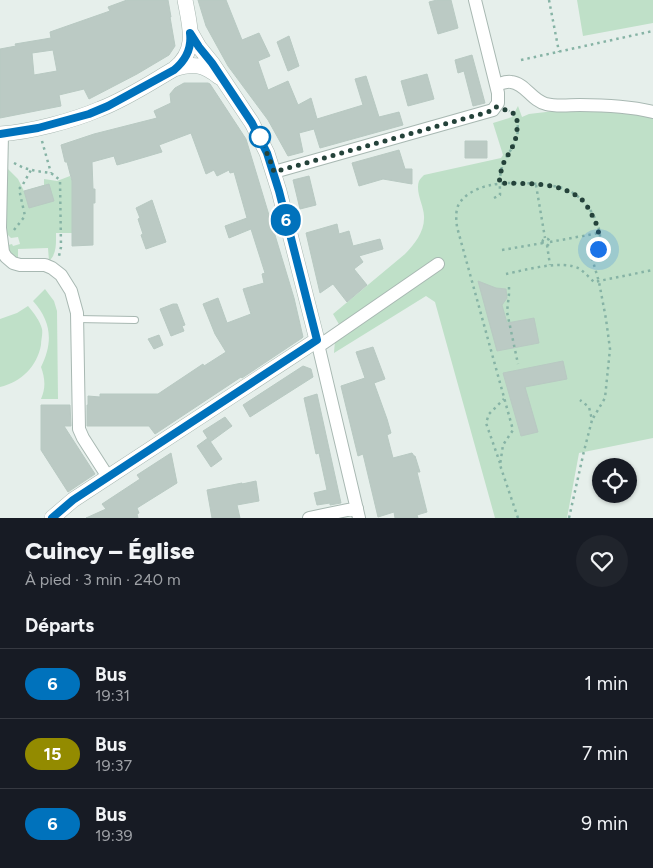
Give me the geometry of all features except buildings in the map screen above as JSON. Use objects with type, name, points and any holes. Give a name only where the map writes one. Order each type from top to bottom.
[{"type":"street","points":[[174,70],[187,56],[191,41],[185,0]]},
{"type":"street","points":[[274,172],[493,110],[499,98],[475,0]]},
{"type":"street","points":[[190,33],[255,128],[267,153],[274,172],[318,343],[358,513],[308,518]]},
{"type":"street","points":[[108,477],[79,429],[77,319],[76,307],[71,291],[58,272],[52,268],[13,263],[3,252],[1,240],[1,134],[38,128],[100,109],[187,65],[198,65],[209,69],[223,80]]},
{"type":"street","points":[[496,85],[510,81],[515,82],[536,100],[555,106],[607,105],[639,108],[653,112]]},
{"type":"street","points":[[52,518],[73,500],[438,264]]},
{"type":"lane","points":[[77,319],[135,320]]},
{"type":"path","points":[[549,0],[559,52]]},
{"type":"path","points":[[521,60],[653,32]]},
{"type":"path","points":[[494,198],[500,195],[499,183],[502,166],[515,142],[517,130],[517,117],[512,112],[496,107]]},
{"type":"path","points":[[38,128],[51,173]]},
{"type":"path","points":[[2,163],[9,161],[30,170],[51,173],[60,180],[61,247]]},
{"type":"path","points":[[1,240],[6,240],[25,216],[19,189],[30,170]]},
{"type":"path","points":[[500,464],[503,446],[513,430],[457,227],[456,212],[460,202],[468,194],[480,188],[499,183],[546,185],[568,190],[582,200],[597,223],[599,233],[598,249],[592,258],[599,282],[610,349],[605,398],[592,420],[569,518]]},
{"type":"path","points":[[536,184],[545,238],[543,243]]},
{"type":"path","points":[[547,245],[550,242],[599,233]]},
{"type":"path","points":[[545,238],[550,242]]},
{"type":"path","points":[[502,250],[543,243],[547,245]]},
{"type":"path","points":[[547,245],[550,265]]},
{"type":"path","points":[[506,274],[550,265],[568,265],[580,269],[594,282],[599,282],[653,270]]},
{"type":"path","points":[[508,287],[507,312],[518,364]]},
{"type":"path","points":[[504,399],[489,414],[486,423],[518,518]]},
{"type":"path","points":[[580,400],[589,407],[592,420]]},
{"type":"green space","points":[[577,0],[653,0],[653,23],[583,36]]},
{"type":"green space","points":[[518,106],[522,117],[529,114],[586,109],[653,115],[653,438],[579,453],[567,518],[495,518],[435,302],[426,296],[334,353],[335,340],[344,333],[333,314],[405,254],[416,242],[421,232],[424,212],[418,190],[419,181],[424,175],[501,158],[503,155],[493,123],[512,117]]},
{"type":"green space","points":[[6,167],[18,179],[24,191],[44,185],[44,179],[57,181],[70,176],[72,181],[72,233],[56,233],[55,252],[49,261],[48,248],[18,249],[18,261],[12,259],[5,246],[20,244],[18,237],[11,238],[6,233]]},
{"type":"green space","points":[[45,289],[54,301],[57,311],[58,399],[41,399],[44,383],[41,367],[47,350],[49,333],[44,317],[33,301]]},
{"type":"green space","points":[[28,306],[42,329],[39,353],[32,366],[22,377],[0,387],[0,319],[17,313]]},
{"type":"bus line","name":"6","points":[[0,134],[48,126],[89,114],[108,106],[174,70],[187,56],[191,41],[190,33],[252,123],[267,153],[279,191],[317,340],[73,500],[52,518]]},
{"type":"route","points":[[260,137],[274,172],[488,112],[496,107],[512,112],[517,117],[515,142],[502,166],[499,183],[546,185],[568,190],[582,200],[597,223],[600,237],[598,249]]}]
